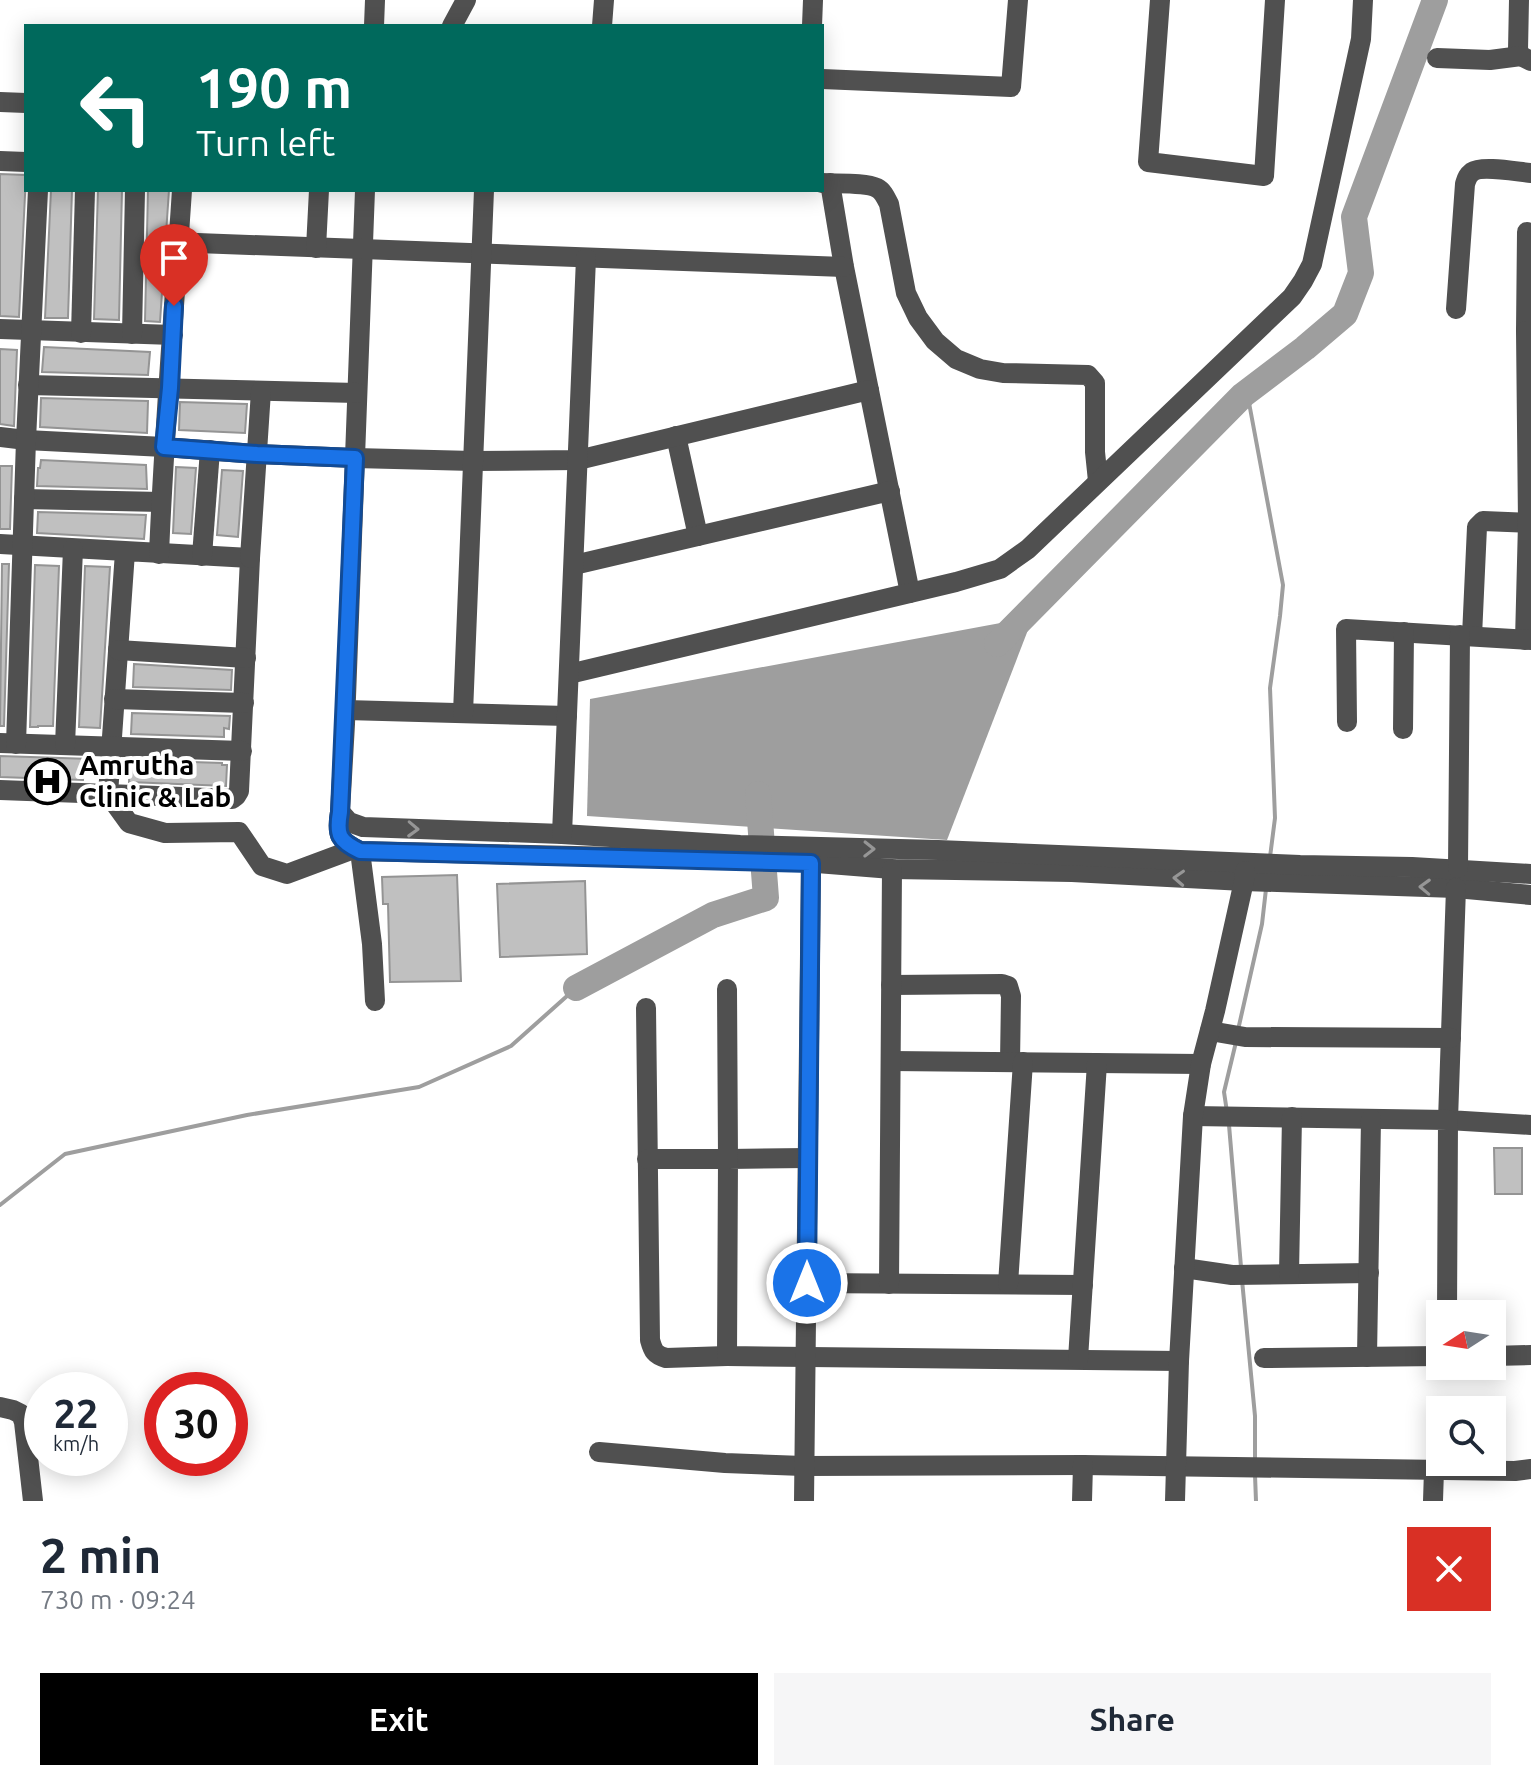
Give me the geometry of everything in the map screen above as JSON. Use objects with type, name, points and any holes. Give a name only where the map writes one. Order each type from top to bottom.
[{"type":"street","points":[[374,24],[375,0]]},
{"type":"street","points":[[453,24],[466,0]]},
{"type":"street","points":[[602,24],[604,0]]},
{"type":"street","points":[[812,24],[813,0]]},
{"type":"street","points":[[824,79],[1011,87],[1018,0]]},
{"type":"street","points":[[1160,0],[1148,162],[1264,176],[1275,0]]},
{"type":"street","points":[[569,674],[956,582],[1000,569],[1028,549],[1292,297],[1303,281],[1312,264],[1358,54],[1363,0]]},
{"type":"street","points":[[1519,0],[1517,42],[1518,50],[1526,59]]},
{"type":"street","points":[[1437,58],[1526,59]]},
{"type":"street","points":[[0,102],[24,103]]},
{"type":"street","points":[[0,161],[24,162]]},
{"type":"street","points":[[1456,309],[1468,176],[1484,169],[1531,173]]},
{"type":"street","points":[[910,593],[826,183],[867,185],[877,188],[884,195],[889,204],[906,293],[918,318],[935,341],[956,359],[980,369],[1003,373],[1088,375],[1095,383],[1098,481]]},
{"type":"street","points":[[38,192],[23,547],[8,744],[242,751]]},
{"type":"street","points":[[81,333],[85,192]]},
{"type":"street","points":[[132,334],[135,192]]},
{"type":"street","points":[[159,554],[182,192]]},
{"type":"street","points":[[316,248],[319,192]]},
{"type":"street","points":[[357,850],[340,837],[338,827],[346,710],[365,192]]},
{"type":"street","points":[[463,713],[484,192]]},
{"type":"street","points":[[1347,722],[1346,629],[1528,640],[1527,232]]},
{"type":"street","points":[[197,243],[844,267]]},
{"type":"street","points":[[562,834],[586,258]]},
{"type":"street","points":[[0,329],[173,335]]},
{"type":"street","points":[[28,385],[357,393]]},
{"type":"street","points":[[0,437],[355,458],[578,460],[869,390]]},
{"type":"street","points":[[0,790],[232,799],[236,796],[242,751],[261,391]]},
{"type":"street","points":[[676,436],[698,536]]},
{"type":"street","points":[[202,556],[210,450]]},
{"type":"street","points":[[574,565],[890,491]]},
{"type":"street","points":[[24,499],[161,502]]},
{"type":"street","points":[[1447,1300],[1448,1120],[1466,636],[1477,527],[1483,521],[1530,523]]},
{"type":"street","points":[[0,544],[250,558]]},
{"type":"street","points":[[65,745],[73,549]]},
{"type":"street","points":[[125,552],[108,794],[129,823],[165,833],[239,832],[262,866],[287,874],[357,850],[811,863],[892,869],[1260,872],[1457,878],[1531,874]]},
{"type":"street","points":[[1403,729],[1404,632]]},
{"type":"street","points":[[118,650],[246,658]]},
{"type":"street","points":[[114,699],[244,703]]},
{"type":"street","points":[[346,710],[567,716]]},
{"type":"street","points":[[340,812],[349,822],[363,827],[562,834],[754,846],[953,851],[1260,872]]},
{"type":"street","points":[[357,850],[372,944],[375,1001]]},
{"type":"street","points":[[804,1501],[811,863]]},
{"type":"street","points":[[889,1284],[892,869]]},
{"type":"street","points":[[1175,1501],[1174,1466],[1193,1116],[1210,1031],[1260,872]]},
{"type":"street","points":[[1457,878],[1531,895]]},
{"type":"street","points":[[891,985],[1008,986],[1016,1062],[1008,1284]]},
{"type":"street","points":[[727,989],[727,1356]]},
{"type":"street","points":[[646,1008],[650,1340],[657,1356],[1179,1361]]},
{"type":"street","points":[[1210,1031],[1239,1036],[1451,1038]]},
{"type":"street","points":[[891,1061],[1201,1064]]},
{"type":"street","points":[[1078,1359],[1097,1063]]},
{"type":"street","points":[[1193,1116],[1448,1120],[1531,1125]]},
{"type":"street","points":[[1289,1274],[1292,1117]]},
{"type":"street","points":[[1367,1357],[1371,1119]]},
{"type":"street","points":[[647,1159],[807,1158]]},
{"type":"street","points":[[1184,1268],[1241,1274],[1369,1273]]},
{"type":"street","points":[[807,1283],[1083,1285]]},
{"type":"street","points":[[1506,1356],[1531,1355]]},
{"type":"street","points":[[1264,1358],[1426,1356]]},
{"type":"street","points":[[0,1407],[21,1414],[24,1422],[33,1501]]},
{"type":"street","points":[[599,1452],[803,1466],[1083,1465],[1426,1470]]},
{"type":"street","points":[[1082,1501],[1083,1465]]},
{"type":"street","points":[[1506,1471],[1531,1469]]},
{"type":"street","points":[[1433,1501],[1434,1476]]},
{"type":"shaded area","points":[[1033,617],[947,840],[587,816],[590,699]]},
{"type":"building","points":[[0,174],[24,175],[19,317],[0,316]]},
{"type":"building","points":[[51,192],[72,192],[68,318],[45,318]]},
{"type":"building","points":[[98,192],[122,192],[119,320],[94,319]]},
{"type":"building","points":[[148,192],[169,192],[160,322],[145,321]]},
{"type":"building","points":[[44,347],[150,352],[148,375],[42,372]]},
{"type":"building","points":[[0,349],[17,350],[14,426],[0,424]]},
{"type":"building","points":[[41,398],[148,401],[147,433],[40,427]]},
{"type":"building","points":[[180,402],[247,404],[245,433],[179,430]]},
{"type":"building","points":[[41,460],[146,465],[147,489],[37,486]]},
{"type":"building","points":[[0,466],[12,466],[10,529],[0,529]]},
{"type":"building","points":[[176,467],[196,468],[191,534],[173,533]]},
{"type":"building","points":[[222,470],[243,471],[238,537],[217,535]]},
{"type":"building","points":[[38,512],[146,515],[144,539],[37,533]]},
{"type":"building","points":[[2,564],[9,564],[4,726],[0,726]]},
{"type":"building","points":[[35,565],[59,566],[53,726],[30,727]]},
{"type":"building","points":[[85,566],[110,567],[100,728],[79,727]]},
{"type":"building","points":[[134,664],[232,670],[231,690],[133,687]]},
{"type":"building","points":[[132,713],[230,716],[229,729],[224,728],[224,737],[131,734]]},
{"type":"building","points":[[0,756],[91,759],[91,768],[84,768],[83,780],[0,777]]},
{"type":"building","points":[[130,760],[222,763],[227,765],[226,786],[129,782]]},
{"type":"building","points":[[457,875],[461,981],[390,982],[388,904],[383,904],[382,877]]},
{"type":"building","points":[[585,881],[587,954],[500,957],[497,884]]},
{"type":"building","points":[[1494,1148],[1522,1148],[1522,1194],[1495,1194]]},
{"type":"waterway","points":[[997,644],[1243,395],[1345,314],[1361,273],[1354,217],[1435,0]]},
{"type":"waterway","points":[[1247,392],[1283,585],[1270,688],[1275,818],[1270,857]]},
{"type":"waterway","points":[[576,988],[713,915],[766,898],[758,794]]},
{"type":"waterway","points":[[1238,1030],[1262,924],[1266,889]]},
{"type":"waterway","points":[[0,1205],[65,1154],[247,1115],[419,1087],[511,1046],[576,988]]},
{"type":"waterway","points":[[1227,1112],[1224,1092],[1236,1042]]},
{"type":"waterway","points":[[1229,1125],[1241,1267]]},
{"type":"waterway","points":[[1242,1280],[1255,1416],[1255,1463]]},
{"type":"waterway","points":[[1255,1475],[1256,1501]]},
{"type":"place","name":"Amrutha Clinic & Lab","points":[[48,781]]},
{"type":"route","points":[[174,306],[164,447],[355,458],[338,827],[340,837],[347,845],[360,851],[811,863],[807,1283]]}]
